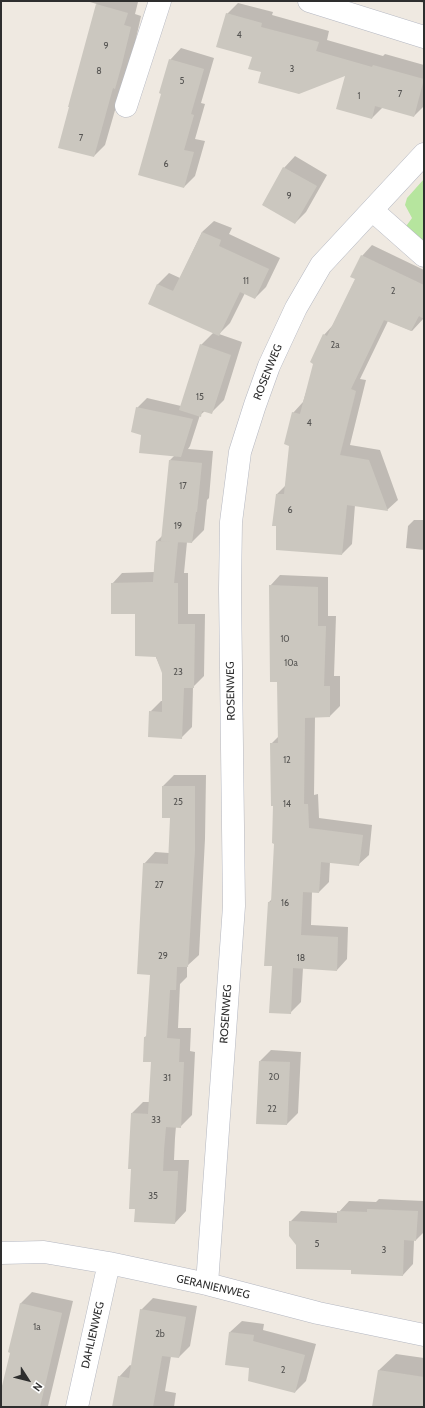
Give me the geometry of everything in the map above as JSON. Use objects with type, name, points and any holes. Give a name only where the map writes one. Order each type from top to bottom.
[{"type":"street","points":[[126,106],[160,1]]},
{"type":"street","points":[[309,1],[424,37]]},
{"type":"street","name":"ROSENWEG","points":[[207,1284],[234,906],[230,588],[231,522],[240,452],[269,366],[296,308],[320,265],[424,154]]},
{"type":"street","points":[[372,210],[424,256]]},
{"type":"street","name":"GERANIENWEG","points":[[1,1253],[44,1252],[109,1263],[207,1284],[318,1313],[424,1335]]},
{"type":"street","name":"DAHLIENWEG","points":[[77,1407],[109,1263]]},
{"type":"green space","points":[[424,179],[424,248],[404,229],[412,218],[405,205],[407,198]]},
{"type":"building","points":[[96,4],[128,13],[124,25],[131,27],[115,89],[113,88],[94,157],[58,148]]},
{"type":"building","points":[[226,13],[262,23],[261,27],[319,42],[316,51],[372,67],[373,65],[424,79],[414,117],[375,106],[372,119],[336,109],[345,76],[299,94],[258,83],[261,72],[248,69],[252,57],[216,47]]},
{"type":"building","points":[[169,59],[204,69],[191,114],[194,115],[184,150],[194,152],[184,188],[138,175],[161,94],[159,93]]},
{"type":"building","points":[[283,167],[317,186],[295,224],[262,205]]},
{"type":"building","points":[[202,232],[221,240],[219,246],[269,269],[255,299],[240,292],[219,336],[148,304],[157,284],[173,291]]},
{"type":"building","points":[[361,255],[424,285],[424,319],[419,316],[411,331],[384,320],[351,389],[356,391],[340,455],[369,460],[388,511],[347,505],[342,555],[276,550],[276,526],[272,526],[276,494],[284,494],[289,446],[284,444],[292,412],[300,414],[313,364],[310,362],[323,334],[327,336],[355,279],[350,277]]},
{"type":"building","points":[[200,344],[231,355],[212,414],[202,411],[201,417],[179,410]]},
{"type":"building","points":[[136,407],[193,419],[181,457],[139,453],[141,435],[131,432]]},
{"type":"building","points":[[169,460],[202,463],[192,543],[161,541]]},
{"type":"building","points":[[156,541],[178,542],[174,583],[178,583],[178,624],[195,624],[194,688],[184,688],[182,739],[148,737],[149,711],[162,712],[162,673],[156,657],[135,656],[135,614],[111,614],[111,583],[153,582]]},
{"type":"building","points":[[269,585],[318,587],[318,626],[326,626],[324,686],[330,686],[330,717],[305,718],[304,804],[308,804],[309,828],[363,835],[359,866],[321,862],[319,893],[303,892],[301,935],[338,937],[337,971],[293,968],[291,1014],[269,1013],[272,966],[264,966],[268,902],[271,902],[274,844],[272,843],[273,806],[271,806],[270,743],[278,743],[277,682],[270,682]]},
{"type":"building","points":[[162,786],[195,786],[195,850],[188,967],[177,967],[176,990],[170,990],[167,1038],[180,1039],[179,1062],[184,1062],[181,1128],[166,1127],[164,1150],[163,1171],[178,1171],[175,1224],[134,1222],[135,1209],[129,1209],[131,1169],[128,1169],[131,1113],[148,1114],[151,1062],[143,1062],[150,975],[137,974],[143,863],[168,864],[170,818],[162,818]]},
{"type":"building","points":[[259,1061],[290,1062],[287,1125],[256,1124]]},
{"type":"building","points":[[367,1209],[418,1211],[416,1241],[404,1240],[403,1276],[351,1274],[351,1270],[296,1269],[296,1245],[289,1236],[289,1221],[337,1223],[337,1211],[367,1212]]},
{"type":"building","points":[[20,1303],[62,1313],[40,1407],[1,1407],[1,1390],[10,1353],[8,1352]]},
{"type":"building","points":[[140,1309],[186,1317],[179,1358],[162,1356],[153,1407],[112,1407],[118,1376],[129,1378]]},
{"type":"building","points":[[229,1332],[254,1335],[253,1341],[305,1355],[295,1393],[248,1381],[249,1368],[225,1365]]},
{"type":"building","points":[[378,1370],[424,1377],[424,1407],[372,1407]]}]
